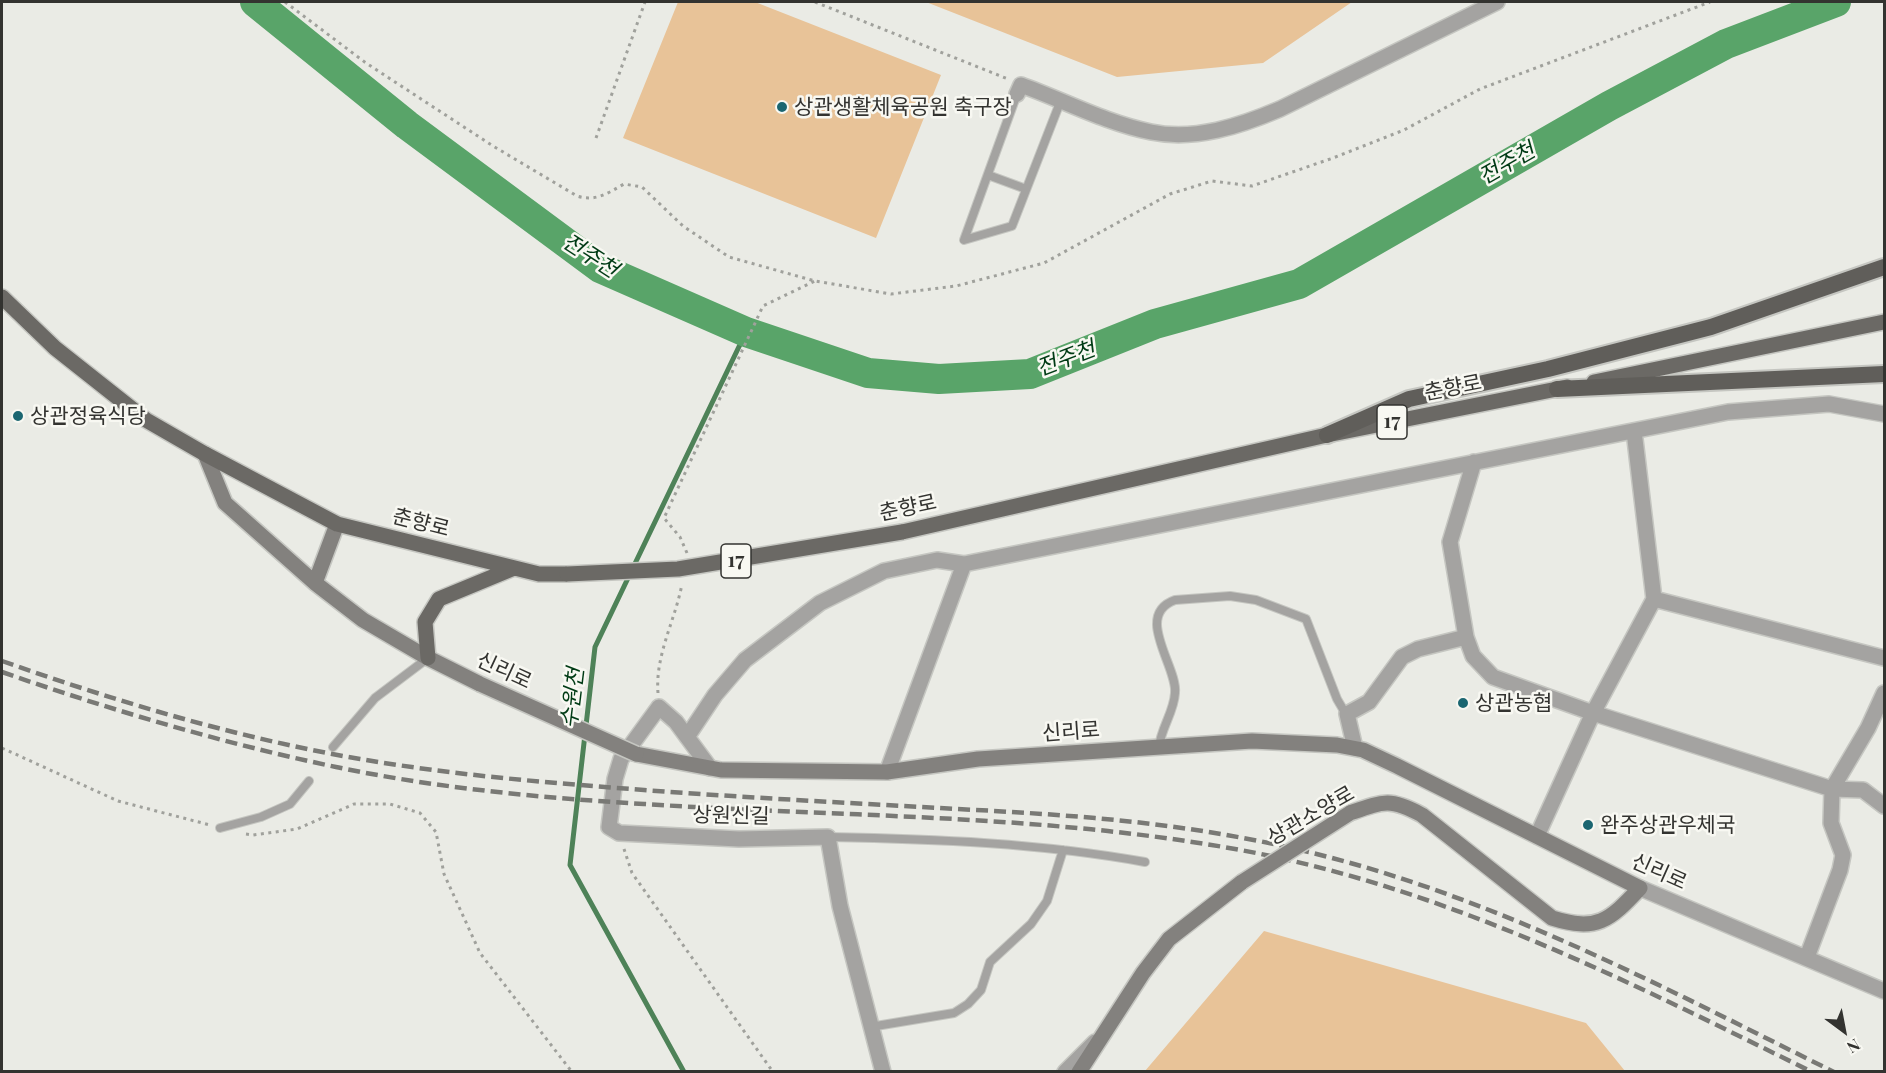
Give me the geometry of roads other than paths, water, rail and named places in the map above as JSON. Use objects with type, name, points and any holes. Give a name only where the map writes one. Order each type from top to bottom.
[{"type":"highway","points":[[1327,435],[1409,399],[1548,369],[1711,327],[1884,267]]},
{"type":"highway","points":[[1557,389],[1884,374]]},
{"type":"main road","name":"춘향로","points":[[2,297],[105,389],[146,420],[337,524],[539,574],[678,569],[902,532],[1327,435],[1884,322]]},
{"type":"main road","name":"신리로","points":[[205,454],[225,503],[315,583],[363,620],[428,658],[480,684],[636,754],[710,768],[887,772],[978,759],[1252,741],[1317,742],[1355,748],[1397,766],[1640,888]]},
{"type":"main road","points":[[315,583],[337,524]]},
{"type":"main road","points":[[428,658],[425,622],[439,599],[514,568]]},
{"type":"main road","name":"상관소양로","points":[[1079,1071],[1099,1038],[1169,939],[1242,882],[1350,813],[1381,802],[1401,803],[1422,815],[1552,918],[1574,925],[1597,924],[1622,907],[1640,888]]},
{"type":"street","points":[[1019,89],[1061,100],[1152,132],[1212,132],[1252,121],[1280,109],[1497,2]]},
{"type":"street","points":[[710,768],[687,737],[715,695],[745,660],[820,603],[884,570],[937,561],[964,564],[1728,412],[1829,404],[1884,414]]},
{"type":"street","points":[[1537,836],[1593,713],[1654,599],[1634,431]]},
{"type":"street","points":[[1474,462],[1450,542],[1466,636],[1473,656],[1493,677],[1593,713],[1832,789],[1863,790],[1884,806]]},
{"type":"street","points":[[887,772],[964,564]]},
{"type":"street","points":[[1654,599],[1884,658]]},
{"type":"street","points":[[1355,748],[1347,714],[1369,702],[1402,657],[1418,649],[1466,636]]},
{"type":"street","points":[[1807,957],[1840,870],[1843,855],[1831,823],[1832,789],[1868,728],[1884,693]]},
{"type":"street","name":"상원신길","points":[[687,737],[660,707],[621,759],[615,779],[609,827],[619,833],[739,839],[828,837]]},
{"type":"street","points":[[828,837],[840,906],[883,1071]]},
{"type":"street","name":"신리로","points":[[1640,888],[1884,991]]},
{"type":"street","name":"상관소양로","points":[[1065,1071],[1099,1038]]},
{"type":"lane","points":[[1019,89],[964,240],[1012,226],[1061,100]]},
{"type":"lane","points":[[988,175],[1026,189]]},
{"type":"lane","points":[[1159,747],[1160,737],[1175,696],[1176,683],[1157,630],[1163,610],[1168,603],[1175,600],[1230,596],[1256,600],[1306,619],[1337,699],[1348,717]]},
{"type":"lane","points":[[333,747],[375,699],[428,658]]},
{"type":"lane","points":[[220,828],[261,817],[290,804],[309,781]]},
{"type":"lane","points":[[828,837],[1003,844],[1084,851],[1145,862]]},
{"type":"lane","points":[[870,1028],[954,1013],[968,1004],[981,990],[990,962],[1031,924],[1047,901],[1063,850]]},
{"type":"waterway","name":"전주천","points":[[255,2],[407,125],[600,268],[746,332],[868,373],[939,379],[1030,374],[1155,324],[1299,284],[1609,106],[1726,44],[1836,2]]},
{"type":"waterway","name":"수원천","points":[[684,1072],[570,865],[595,647],[746,332]]},
{"type":"railway","points":[[2,661],[90,691],[224,730],[395,765],[502,778],[609,787],[1101,819],[1207,832],[1322,855],[1473,904],[1546,934],[1690,1000],[1834,1072]]},
{"type":"railway","points":[[2,672],[84,700],[209,736],[293,758],[412,781],[606,802],[940,818],[1088,829],[1235,849],[1311,865],[1386,887],[1531,940],[1602,971],[1812,1072]]},
{"type":"place","name":"상관생활체육공원 축구장","points":[[782,107]]},
{"type":"place","name":"상관정육식당","points":[[18,416]]},
{"type":"place","name":"상관농협","points":[[1463,703]]},
{"type":"place","name":"완주상관우체국","points":[[1588,825]]}]
